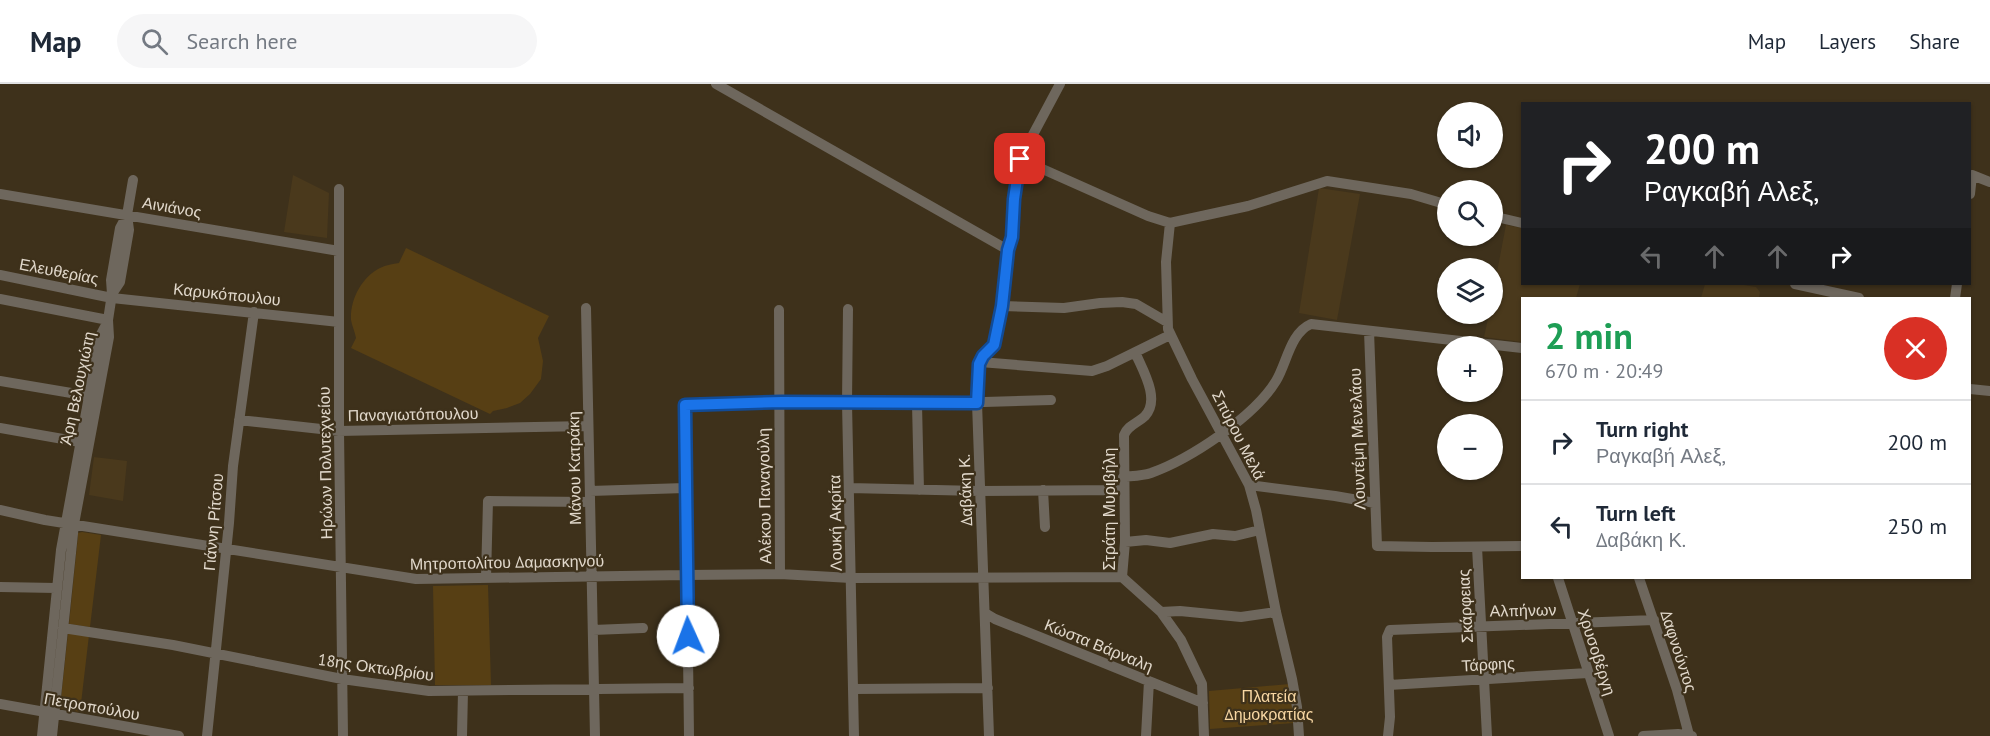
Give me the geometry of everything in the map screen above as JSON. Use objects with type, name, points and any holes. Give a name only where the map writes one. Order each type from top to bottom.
[{"type":"street","points":[[716,84],[1008,250]]},
{"type":"street","name":"Δαβάκη Κ.","points":[[989,736],[979,491],[977,403],[980,362],[994,345],[1002,306],[1020,159],[1060,84]]},
{"type":"street","points":[[1020,159],[1148,216],[1170,223],[1248,206],[1327,181],[1411,194],[1437,202]]},
{"type":"street","points":[[1971,184],[1972,175],[1990,182]]},
{"type":"street","points":[[0,299],[108,320],[112,296],[120,282],[129,230],[127,215],[134,180]]},
{"type":"street","name":"Ηρώων Πολυτεχνείου","points":[[339,189],[343,736]]},
{"type":"street","name":"Αινιάνος","points":[[0,194],[339,251]]},
{"type":"street","points":[[1503,219],[1521,223]]},
{"type":"street","name":"Σπύρου Μελά","points":[[1170,223],[1166,262],[1167,322],[1170,335],[1249,485],[1292,679],[1299,736]]},
{"type":"street","name":"Ελευθερίας","points":[[0,275],[112,296]]},
{"type":"street","points":[[1800,285],[1854,297]]},
{"type":"street","name":"Καρυκόπουλου","points":[[112,296],[339,321]]},
{"type":"street","points":[[1002,306],[1064,308],[1122,302],[1136,304],[1167,322]]},
{"type":"street","name":"Μάνου Κατράκη","points":[[586,308],[595,736]]},
{"type":"street","name":"Λουκή Ακρίτα","points":[[848,309],[847,403],[854,736]]},
{"type":"street","name":"Αλέκου Παναγούλη","points":[[779,310],[780,574]]},
{"type":"street","name":"Γιάννη Ρίτσου","points":[[207,736],[233,466],[254,312]]},
{"type":"street","name":"Άρη Βελουχιώτη","points":[[42,736],[49,714],[63,628],[70,524],[80,442],[100,336],[108,320]]},
{"type":"street","name":"Άρη Βελουχιώτη","points":[[52,736],[49,714],[56,588],[109,337],[108,320]]},
{"type":"street","points":[[1123,477],[1142,475],[1163,468],[1222,433],[1247,414],[1276,381],[1294,342],[1308,325],[1319,324],[1521,348]]},
{"type":"street","name":"Λουντέμη Μενελάου","points":[[1369,331],[1377,546],[1477,547]]},
{"type":"street","points":[[980,362],[1092,371],[1099,370],[1170,335]]},
{"type":"street","name":"Στράτη Μυριβήλη","points":[[1135,352],[1152,399],[1149,411],[1130,426],[1124,435],[1125,542],[1122,577],[1161,612],[1181,640],[1202,684],[1204,736]]},
{"type":"street","points":[[0,381],[89,396]]},
{"type":"street","points":[[1971,389],[1990,391]]},
{"type":"street","points":[[689,736],[685,405],[778,402],[917,404],[1051,400]]},
{"type":"street","points":[[917,404],[919,490]]},
{"type":"street","name":"Παναγιωτόπουλου","points":[[239,420],[339,431],[588,426]]},
{"type":"street","points":[[0,428],[80,442]]},
{"type":"street","points":[[1249,485],[1375,503]]},
{"type":"street","points":[[486,578],[488,501],[685,488]]},
{"type":"street","points":[[849,488],[979,491],[1123,490]]},
{"type":"street","points":[[1043,490],[1046,527]]},
{"type":"street","name":"Μητροπολίτου Δαμασκηνού","points":[[0,510],[70,524],[416,579],[780,574],[851,579],[1122,577]]},
{"type":"street","points":[[1125,542],[1146,540],[1170,543],[1213,534],[1235,536],[1260,530]]},
{"type":"street","points":[[1477,547],[1521,546]]},
{"type":"street","name":"Σκάρφειας","points":[[1477,547],[1487,736]]},
{"type":"street","name":"Χρυσοβέργη","points":[[1558,579],[1609,736]]},
{"type":"street","name":"Δαφνούντος","points":[[1639,579],[1691,735]]},
{"type":"street","points":[[0,588],[56,588]]},
{"type":"street","points":[[1161,612],[1180,611],[1241,617],[1276,612]]},
{"type":"street","name":"Κώστα Βάρναλη","points":[[985,613],[1203,703]]},
{"type":"street","name":"Αλπήνων","points":[[1389,685],[1387,638],[1392,629],[1654,620]]},
{"type":"street","name":"18ης Οκτωβρίου","points":[[63,628],[134,639],[342,679],[429,691],[689,688]]},
{"type":"street","points":[[593,630],[643,628]]},
{"type":"street","name":"Τάρφης","points":[[1389,685],[1588,673]]},
{"type":"street","points":[[1146,736],[1149,681]]},
{"type":"street","points":[[1388,736],[1389,685]]},
{"type":"street","points":[[854,689],[988,688]]},
{"type":"street","points":[[462,736],[463,691]]},
{"type":"street","name":"Πετροπούλου","points":[[0,704],[179,736]]},
{"type":"street","points":[[1643,736],[1691,735]]},
{"type":"shaded area","points":[[293,175],[329,193],[327,238],[284,232]]},
{"type":"shaded area","points":[[1319,188],[1360,194],[1337,320],[1299,313]]},
{"type":"shaded area","points":[[1506,225],[1521,228],[1521,285],[1580,285],[1576,297],[1521,297],[1521,342],[1503,340],[1503,336],[1484,336],[1487,324],[1503,324],[1503,258],[1500,258]]},
{"type":"shaded area","points":[[1705,285],[1744,285],[1756,287],[1760,292],[1759,297],[1701,297]]},
{"type":"shaded area","points":[[94,457],[127,461],[123,501],[89,495]]},
{"type":"green space","points":[[406,248],[549,316],[538,338],[543,361],[541,379],[520,403],[490,414],[351,348],[356,338],[351,312],[358,290],[368,277],[380,268],[399,263]]},
{"type":"green space","points":[[78,533],[101,535],[90,627],[69,624]]},
{"type":"green space","points":[[488,585],[491,685],[435,685],[433,586]]},
{"type":"green space","points":[[68,633],[89,635],[80,712],[60,708]]},
{"type":"green space","name":"Πλατεία Δημοκρατίας","points":[[1290,684],[1294,723],[1210,729],[1209,691]]},
{"type":"route","points":[[688,636],[685,405],[782,402],[977,403],[979,364],[983,356],[994,345],[1002,306],[1008,250],[1014,223],[1014,199],[1020,159]]}]
